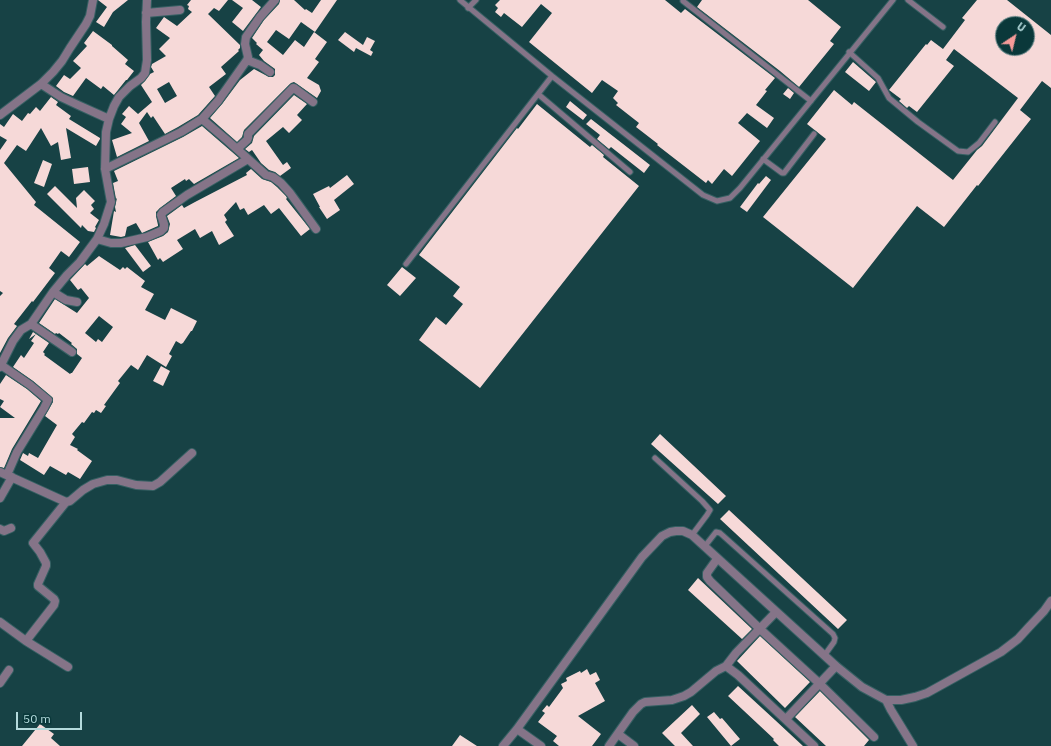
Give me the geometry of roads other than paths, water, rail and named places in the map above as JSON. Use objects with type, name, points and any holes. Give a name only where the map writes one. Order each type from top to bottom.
[{"type":"street","points":[[0,115],[41,84],[62,61],[86,24],[90,16],[93,0]]},
{"type":"street","points":[[0,498],[6,475],[17,452],[48,400],[30,385],[1,366],[13,341],[21,330],[31,324],[53,292],[80,262],[97,239],[108,212],[111,202],[105,169],[106,132],[109,119],[118,98],[130,86],[142,78],[145,73],[147,0]]},
{"type":"street","points":[[105,169],[181,132],[202,119],[218,101],[247,60],[248,57],[245,44],[246,37],[260,17],[275,0]]},
{"type":"street","points":[[146,13],[180,10]]},
{"type":"street","points":[[247,60],[270,72]]},
{"type":"street","points":[[41,84],[67,100],[109,119]]},
{"type":"street","points":[[237,149],[247,139],[248,134],[293,88],[313,102]]},
{"type":"street","points":[[202,119],[266,175],[273,177],[281,183],[316,229]]},
{"type":"street","points":[[97,239],[111,243],[121,243],[146,237],[161,231],[164,228],[161,215],[163,212],[248,159]]},
{"type":"street","points":[[53,292],[66,300],[76,302]]},
{"type":"street","points":[[31,324],[72,352]]},
{"type":"street","points":[[26,640],[54,605],[55,601],[38,586],[46,563],[33,543],[66,502],[70,501],[93,484],[107,480],[117,480],[136,485],[153,486],[160,482],[192,453]]},
{"type":"street","points":[[6,475],[66,502]]},
{"type":"street","points":[[0,529],[4,531],[11,528]]},
{"type":"street","points":[[502,746],[517,729],[642,557],[662,536],[670,532],[683,532],[692,535],[824,656],[862,687],[886,700],[901,700],[927,693],[1001,652],[1028,628],[1051,601]]},
{"type":"street","points":[[717,559],[707,573],[707,577],[710,581],[874,736]]},
{"type":"street","points":[[609,746],[633,712],[641,704],[648,701],[672,700],[691,692],[716,671],[726,666],[736,653],[776,612]]},
{"type":"street","points":[[0,622],[68,668]]},
{"type":"street","points":[[726,666],[814,746]]},
{"type":"street","points":[[786,719],[836,666]]},
{"type":"street","points":[[0,683],[9,670]]},
{"type":"street","points":[[886,700],[913,746]]},
{"type":"street","points":[[517,729],[541,746]]},
{"type":"street","points":[[618,734],[634,746]]},
{"type":"lane","points":[[460,0],[552,76],[703,195],[717,201],[730,198],[740,188],[849,52],[893,0]]},
{"type":"lane","points":[[468,8],[476,0]]},
{"type":"lane","points":[[908,0],[943,27]]},
{"type":"lane","points":[[683,1],[811,101]]},
{"type":"lane","points":[[849,52],[878,78],[889,98],[918,122],[958,151],[968,152],[979,142],[995,122]]},
{"type":"lane","points":[[406,264],[552,76]]},
{"type":"lane","points":[[538,94],[630,172]]},
{"type":"lane","points":[[763,159],[784,173],[814,134]]},
{"type":"lane","points":[[655,458],[710,510],[692,535]]},
{"type":"lane","points":[[705,546],[716,532],[720,533],[833,634],[835,638],[834,642],[824,656]]}]
